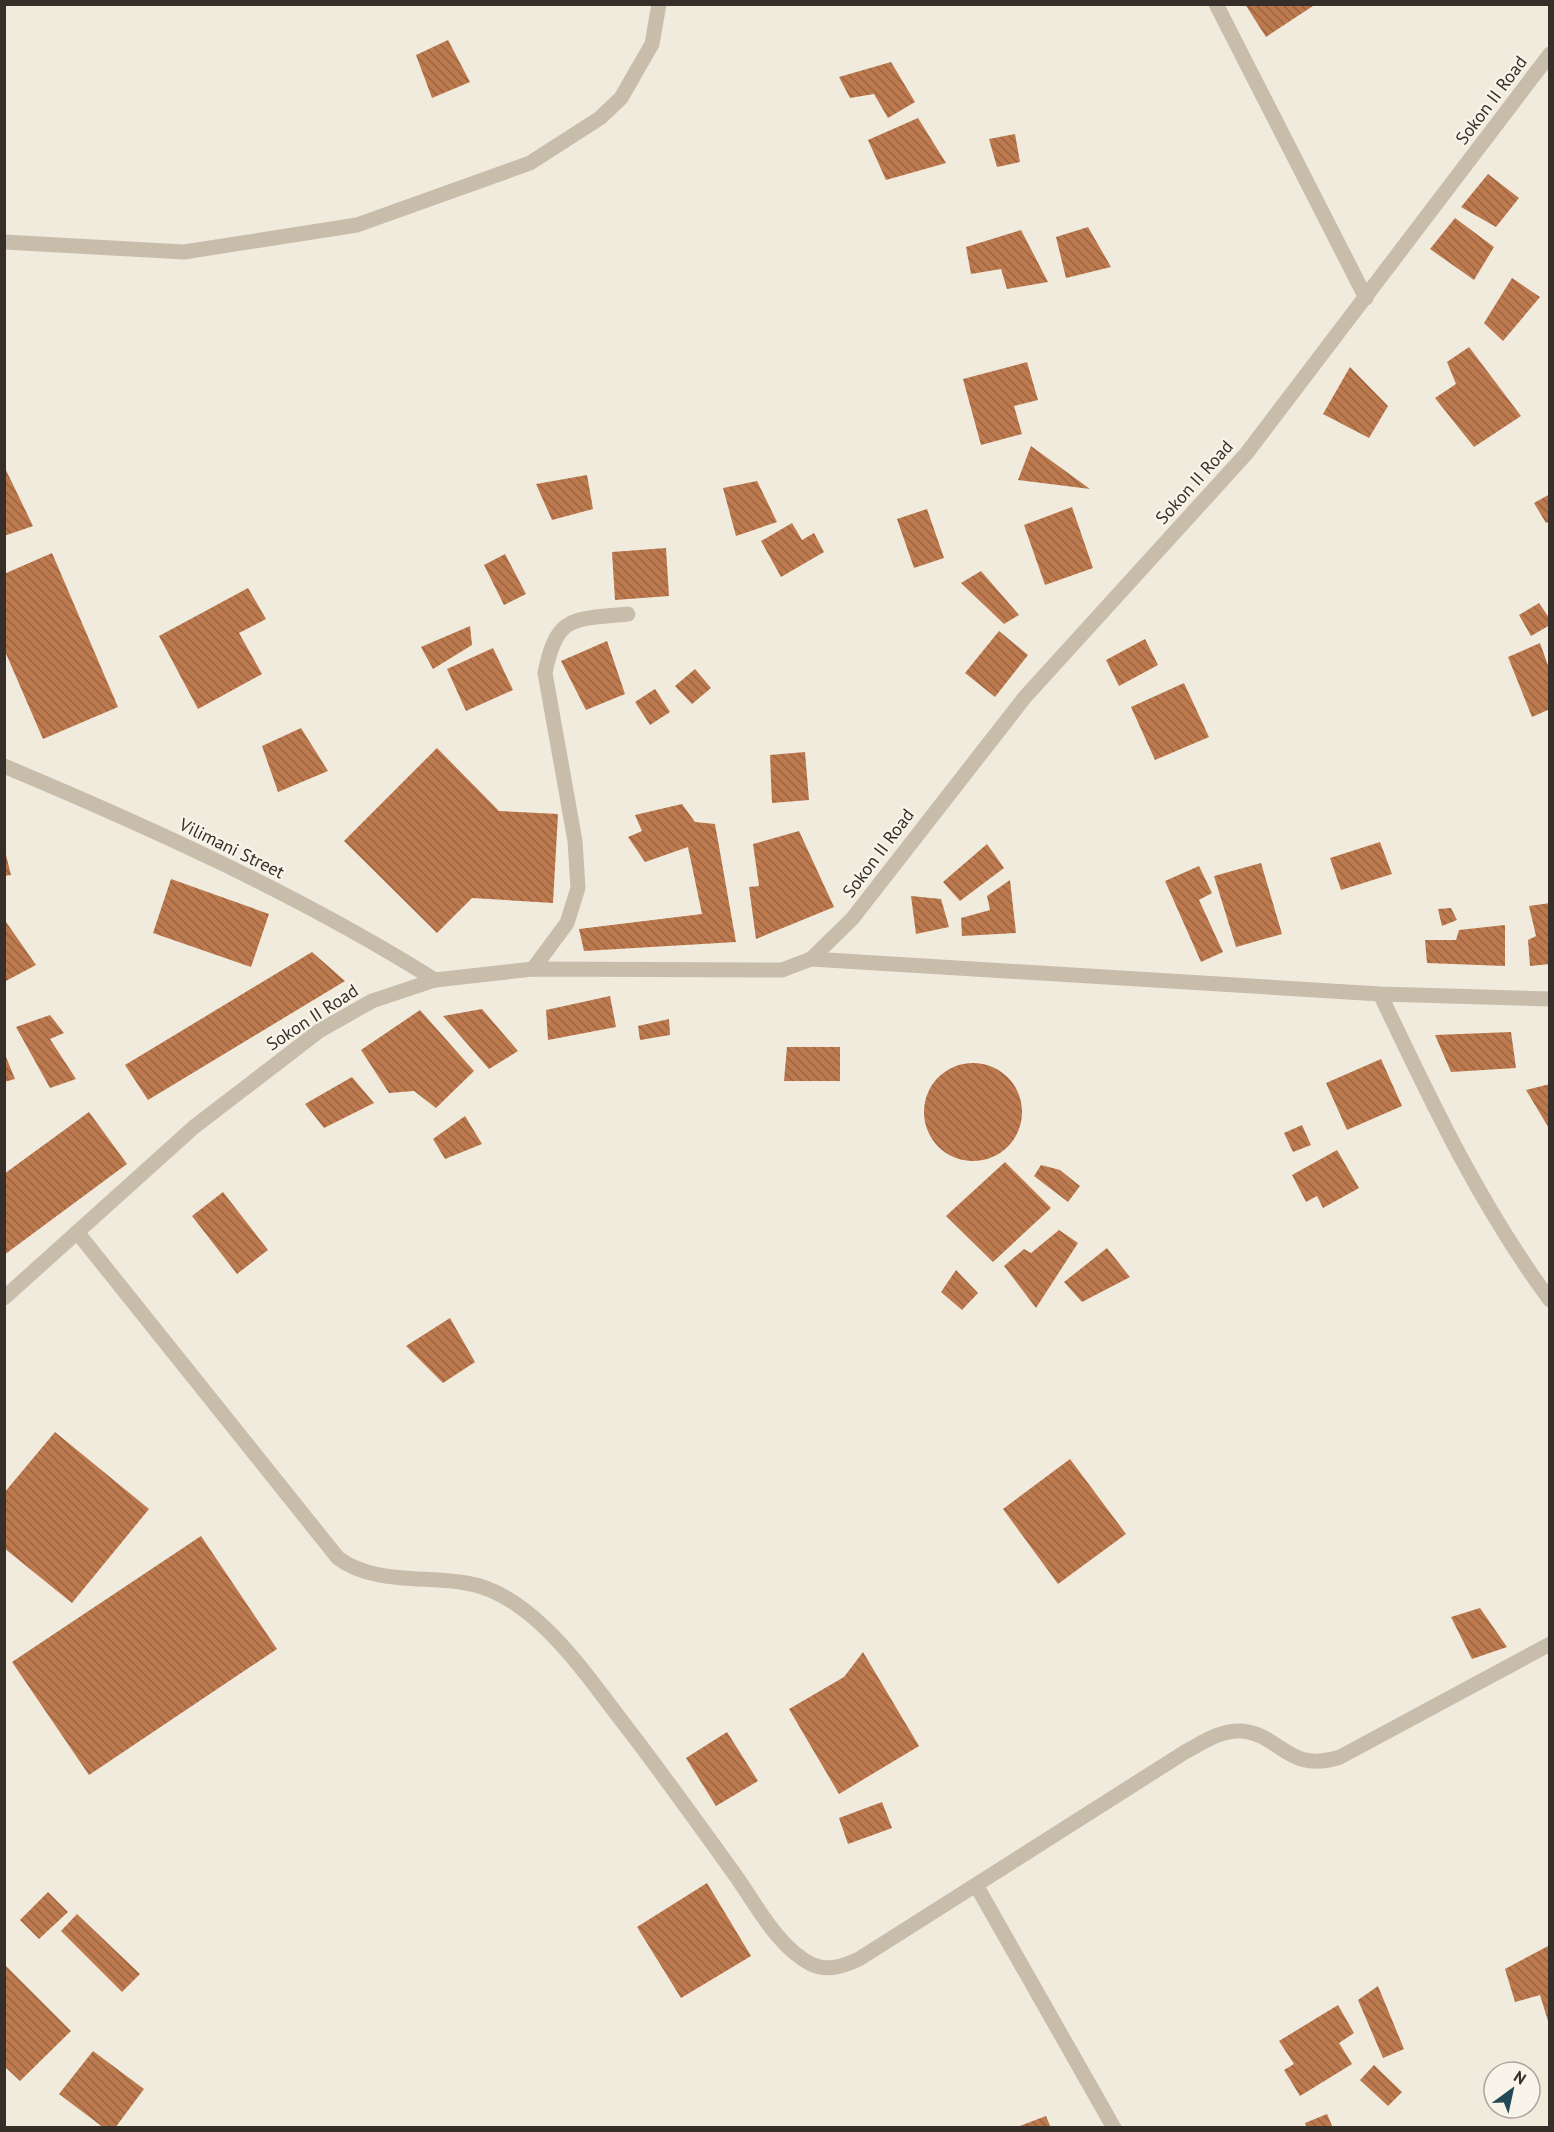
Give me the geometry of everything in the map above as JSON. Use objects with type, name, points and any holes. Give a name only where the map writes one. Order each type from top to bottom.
[{"type":"street","points":[[4,242],[184,252],[357,225],[530,163],[600,118],[621,98],[652,44],[659,4]]},
{"type":"street","points":[[1216,4],[1366,298]]},
{"type":"street","name":"Sokon II Road","points":[[4,1298],[194,1127],[319,1032],[372,1001],[435,980],[533,969],[782,970],[811,959],[852,919],[978,754],[1045,674],[1246,454],[1550,54]]},
{"type":"street","points":[[533,969],[567,923],[578,888],[575,841],[545,673],[549,650],[555,637],[573,620],[628,615]]},
{"type":"street","name":"Vilimani Street","points":[[4,765],[193,850],[277,891],[339,923],[435,980]]},
{"type":"street","points":[[811,959],[1380,994],[1550,999]]},
{"type":"street","points":[[1380,994],[1435,1109],[1486,1203],[1550,1300]]},
{"type":"street","points":[[77,1232],[338,1558],[349,1566],[372,1573],[468,1583],[494,1590],[518,1606],[551,1635],[573,1658],[644,1750],[784,1943],[798,1957],[814,1966],[831,1969],[845,1965],[1185,1752],[1219,1734],[1241,1731],[1260,1737],[1297,1759],[1323,1763],[1340,1757],[1550,1644]]},
{"type":"street","points":[[976,1885],[1114,2127]]},
{"type":"building","points":[[1245,4],[1316,4],[1266,37]]},
{"type":"building","points":[[448,40],[470,82],[432,98],[416,55]]},
{"type":"building","points":[[891,62],[915,102],[888,118],[874,94],[850,98],[839,77]]},
{"type":"building","points":[[918,118],[946,163],[886,180],[868,140]]},
{"type":"building","points":[[1015,134],[1020,162],[997,167],[989,139]]},
{"type":"building","points":[[1488,174],[1519,198],[1496,227],[1461,207]]},
{"type":"building","points":[[1455,218],[1494,247],[1474,280],[1430,249]]},
{"type":"building","points":[[1088,227],[1111,267],[1066,278],[1056,237]]},
{"type":"building","points":[[1021,230],[1048,282],[1007,289],[1001,269],[971,274],[966,247]]},
{"type":"building","points":[[1512,278],[1540,297],[1503,341],[1484,323]]},
{"type":"building","points":[[1469,347],[1521,416],[1474,447],[1435,398],[1456,384],[1447,362]]},
{"type":"building","points":[[1027,362],[1038,400],[1014,406],[1022,434],[981,445],[963,379]]},
{"type":"building","points":[[1350,367],[1388,406],[1369,438],[1323,414]]},
{"type":"building","points":[[1031,446],[1090,489],[1018,480]]},
{"type":"building","points":[[4,466],[33,526],[4,536]]},
{"type":"building","points":[[587,475],[593,509],[552,520],[536,484]]},
{"type":"building","points":[[757,481],[777,522],[736,536],[723,488]]},
{"type":"building","points":[[1550,494],[1550,521],[1546,523],[1534,503]]},
{"type":"building","points":[[1072,507],[1093,568],[1045,585],[1024,525]]},
{"type":"building","points":[[927,509],[944,558],[914,568],[897,519]]},
{"type":"building","points":[[792,523],[802,540],[814,533],[824,552],[781,577],[761,541]]},
{"type":"building","points":[[666,548],[669,596],[615,600],[612,552]]},
{"type":"building","points":[[52,553],[118,707],[43,739],[4,649],[4,574]]},
{"type":"building","points":[[505,554],[526,594],[504,605],[484,565]]},
{"type":"building","points":[[981,571],[1019,615],[1004,624],[961,583]]},
{"type":"building","points":[[248,588],[266,619],[239,633],[262,674],[198,709],[159,636]]},
{"type":"building","points":[[1539,603],[1550,619],[1550,625],[1531,636],[1519,615]]},
{"type":"building","points":[[470,626],[472,645],[433,669],[421,647]]},
{"type":"building","points":[[999,631],[1028,655],[995,697],[965,673]]},
{"type":"building","points":[[1145,639],[1158,665],[1119,686],[1106,660]]},
{"type":"building","points":[[607,641],[625,694],[586,710],[561,661]]},
{"type":"building","points":[[1540,643],[1550,671],[1550,709],[1532,717],[1508,657]]},
{"type":"building","points":[[493,648],[513,690],[466,711],[447,669]]},
{"type":"building","points":[[695,669],[711,688],[692,704],[675,686]]},
{"type":"building","points":[[1184,683],[1209,737],[1155,760],[1131,707]]},
{"type":"building","points":[[655,689],[670,712],[650,725],[635,702]]},
{"type":"building","points":[[301,728],[328,771],[278,792],[262,746]]},
{"type":"building","points":[[437,748],[499,811],[558,814],[553,903],[472,898],[437,933],[344,841]]},
{"type":"building","points":[[805,752],[809,800],[772,803],[770,755]]},
{"type":"building","points":[[682,804],[695,822],[715,824],[736,942],[584,951],[579,929],[702,914],[688,847],[645,862],[628,837],[642,831],[635,815]]},
{"type":"building","points":[[799,831],[834,907],[756,939],[749,887],[759,886],[753,844]]},
{"type":"building","points":[[1380,842],[1392,874],[1341,890],[1330,858]]},
{"type":"building","points":[[987,844],[1004,868],[960,901],[943,882]]},
{"type":"building","points":[[4,847],[11,875],[4,876]]},
{"type":"building","points":[[1261,863],[1282,934],[1236,947],[1214,876]]},
{"type":"building","points":[[1199,866],[1212,893],[1199,900],[1223,952],[1201,962],[1165,881]]},
{"type":"building","points":[[171,879],[269,914],[251,967],[153,933]]},
{"type":"building","points":[[1010,880],[1016,933],[962,936],[961,918],[990,910],[987,896]]},
{"type":"building","points":[[911,896],[941,899],[949,927],[916,934]]},
{"type":"building","points":[[1550,903],[1550,964],[1530,966],[1528,940],[1536,936],[1529,906]]},
{"type":"building","points":[[1451,908],[1457,920],[1442,926],[1438,909]]},
{"type":"building","points":[[4,919],[36,965],[4,982]]},
{"type":"building","points":[[1505,925],[1505,966],[1427,963],[1425,940],[1456,940],[1459,930]]},
{"type":"building","points":[[312,952],[345,981],[148,1100],[125,1065]]},
{"type":"building","points":[[610,996],[616,1027],[548,1040],[546,1010]]},
{"type":"building","points":[[482,1009],[518,1051],[489,1069],[443,1016]]},
{"type":"building","points":[[420,1010],[474,1071],[436,1108],[414,1091],[389,1093],[361,1050]]},
{"type":"building","points":[[50,1015],[64,1033],[50,1039],[76,1079],[50,1088],[16,1027]]},
{"type":"building","points":[[669,1019],[670,1035],[640,1040],[638,1026]]},
{"type":"building","points":[[1511,1032],[1516,1068],[1451,1072],[1435,1035]]},
{"type":"building","points":[[787,1047],[840,1047],[840,1081],[784,1081]]},
{"type":"building","points":[[4,1052],[15,1079],[4,1082]]},
{"type":"building","points":[[1381,1059],[1402,1106],[1347,1130],[1326,1083]]},
{"type":"building","points":[[973,1063],[992,1067],[1007,1078],[1018,1093],[1022,1112],[1018,1131],[1007,1146],[992,1157],[973,1161],[954,1157],[939,1146],[928,1131],[924,1112],[928,1093],[939,1078],[954,1067]]},
{"type":"building","points":[[352,1077],[374,1103],[324,1128],[305,1104]]},
{"type":"building","points":[[1550,1084],[1550,1130],[1526,1090]]},
{"type":"building","points":[[89,1112],[127,1164],[4,1255],[4,1174]]},
{"type":"building","points":[[465,1116],[482,1144],[445,1159],[433,1139]]},
{"type":"building","points":[[1302,1125],[1311,1145],[1293,1152],[1284,1133]]},
{"type":"building","points":[[1337,1150],[1359,1188],[1323,1208],[1317,1196],[1306,1202],[1292,1175]]},
{"type":"building","points":[[1005,1162],[1051,1208],[993,1262],[946,1216]]},
{"type":"building","points":[[1041,1165],[1060,1170],[1080,1186],[1068,1202],[1034,1176]]},
{"type":"building","points":[[223,1192],[268,1250],[237,1274],[192,1216]]},
{"type":"building","points":[[1059,1230],[1078,1243],[1036,1308],[1004,1266],[1024,1249],[1031,1253]]},
{"type":"building","points":[[1107,1248],[1130,1277],[1082,1302],[1064,1282]]},
{"type":"building","points":[[956,1270],[978,1293],[962,1310],[941,1292]]},
{"type":"building","points":[[450,1318],[475,1362],[443,1383],[406,1346]]},
{"type":"building","points":[[55,1432],[149,1509],[72,1603],[4,1548],[4,1493]]},
{"type":"building","points":[[1070,1459],[1126,1534],[1058,1584],[1003,1509]]},
{"type":"building","points":[[201,1536],[277,1649],[89,1775],[12,1662]]},
{"type":"building","points":[[1480,1608],[1507,1647],[1472,1659],[1451,1617]]},
{"type":"building","points":[[863,1652],[919,1746],[839,1794],[789,1709],[844,1677]]},
{"type":"building","points":[[727,1732],[758,1781],[716,1806],[686,1758]]},
{"type":"building","points":[[882,1802],[892,1828],[848,1844],[839,1818]]},
{"type":"building","points":[[707,1883],[751,1956],[681,1998],[637,1927]]},
{"type":"building","points":[[48,1892],[68,1912],[39,1939],[20,1920]]},
{"type":"building","points":[[77,1914],[140,1974],[122,1992],[61,1931]]},
{"type":"building","points":[[1550,1945],[1550,2020],[1548,2021],[1540,1995],[1515,2002],[1505,1969]]},
{"type":"building","points":[[4,1964],[71,2031],[20,2081],[4,2066]]},
{"type":"building","points":[[1378,1986],[1404,2049],[1383,2058],[1358,2000]]},
{"type":"building","points":[[1338,2005],[1354,2033],[1339,2043],[1352,2064],[1300,2096],[1284,2070],[1294,2064],[1279,2041]]},
{"type":"building","points":[[93,2051],[144,2089],[115,2128],[104,2128],[59,2094]]},
{"type":"building","points":[[1374,2065],[1402,2092],[1388,2106],[1360,2080]]},
{"type":"building","points":[[1327,2114],[1333,2128],[1307,2128],[1305,2123]]},
{"type":"building","points":[[1046,2116],[1051,2128],[1017,2128],[1017,2127]]}]
